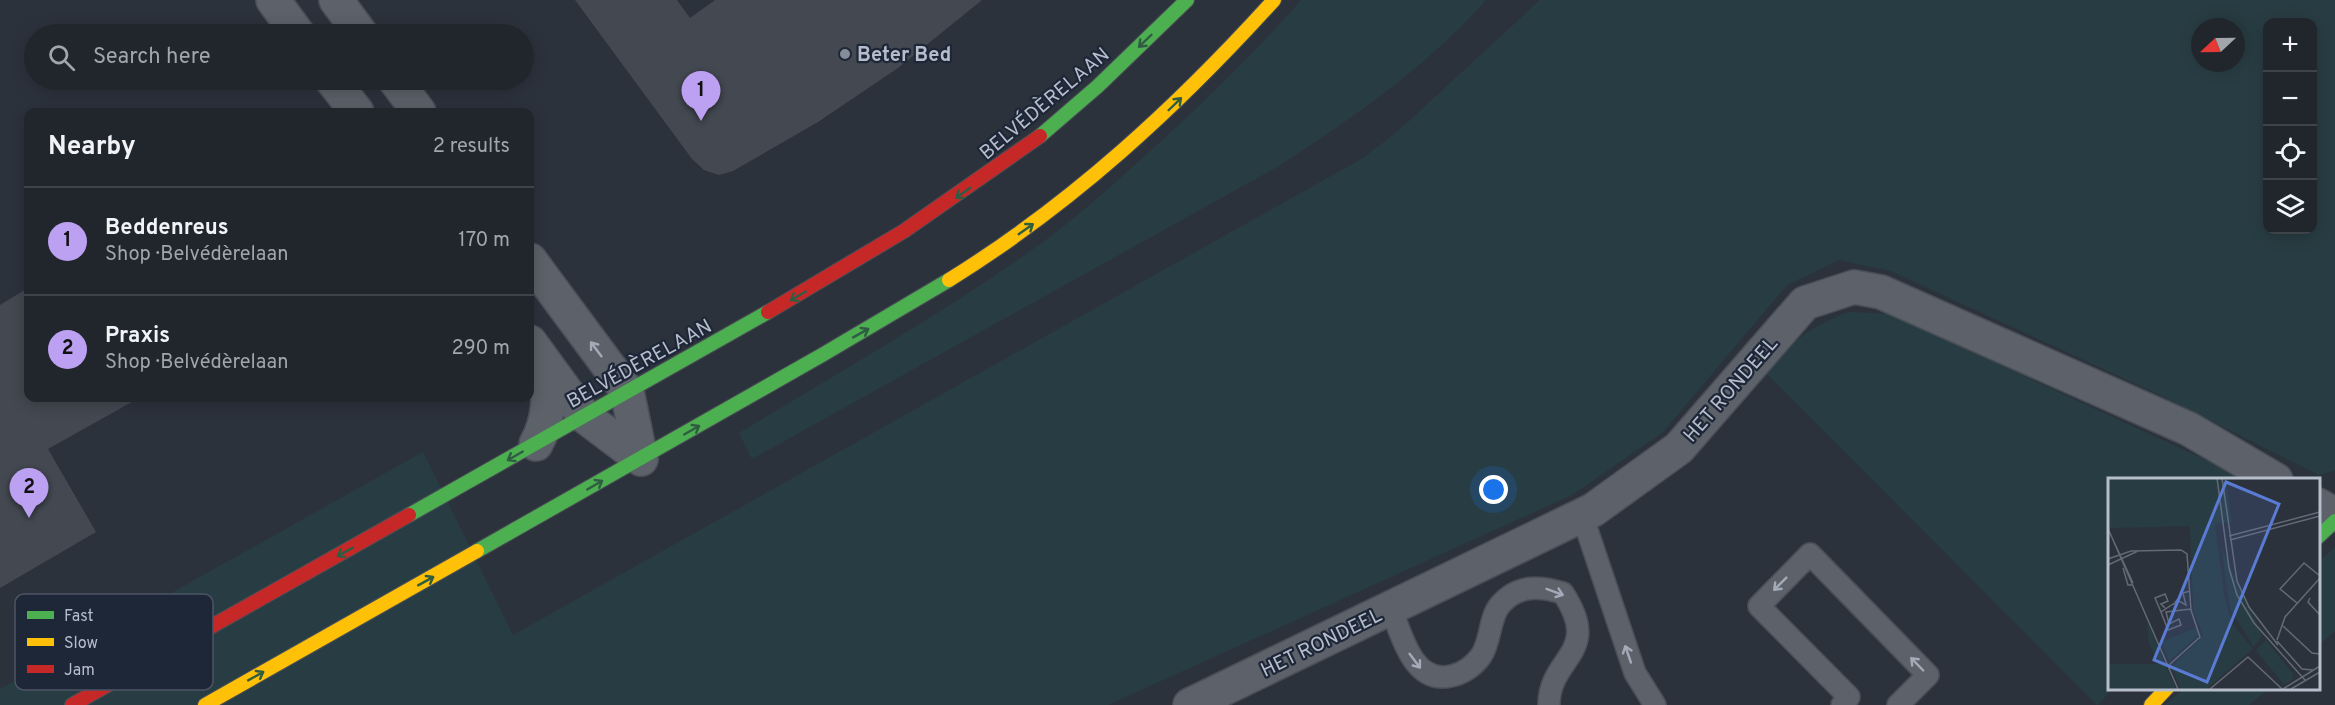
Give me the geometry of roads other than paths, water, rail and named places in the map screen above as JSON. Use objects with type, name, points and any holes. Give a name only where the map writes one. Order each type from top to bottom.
[{"type":"main road","name":"BELVÉDÈRELAAN","points":[[213,626],[841,271],[958,196],[1054,124],[1098,86],[1187,0]]},
{"type":"main road","points":[[205,705],[907,307],[1040,219],[1149,128],[1220,61],[1274,0]]},
{"type":"main road","points":[[2320,536],[2335,520]]},
{"type":"main road","name":"BELVÉDÈRELAAN","points":[[72,705],[99,690]]},
{"type":"main road","points":[[2151,705],[2166,690]]},
{"type":"street","points":[[273,0],[291,24]]},
{"type":"street","points":[[336,0],[354,24]]},
{"type":"street","points":[[340,90],[354,108]]},
{"type":"street","points":[[402,90],[416,108]]},
{"type":"street","points":[[534,265],[627,391],[641,459]]},
{"type":"street","name":"HET RONDEEL","points":[[1190,705],[1582,515],[1679,448],[1805,303],[1854,287],[1881,292],[2189,429],[2273,478]]},
{"type":"street","points":[[538,354],[584,416],[641,459]]},
{"type":"street","points":[[536,444],[546,422],[548,408],[538,354]]},
{"type":"street","points":[[2320,506],[2335,515]]},
{"type":"lane","points":[[1582,515],[1635,673],[1655,705]]},
{"type":"lane","points":[[1842,705],[1849,697],[1759,606],[1810,554],[1928,675],[1898,705]]},
{"type":"lane","points":[[1390,608],[1412,659],[1431,675],[1446,678],[1469,668],[1482,656],[1500,605],[1512,596],[1537,586],[1563,593],[1578,622],[1578,640],[1553,686],[1549,705]]},
{"type":"place","name":"Beter Bed","points":[[845,54]]},
{"type":"place","name":"Beddenreus","points":[[701,121]]},
{"type":"place","name":"Praxis","points":[[29,518]]}]
